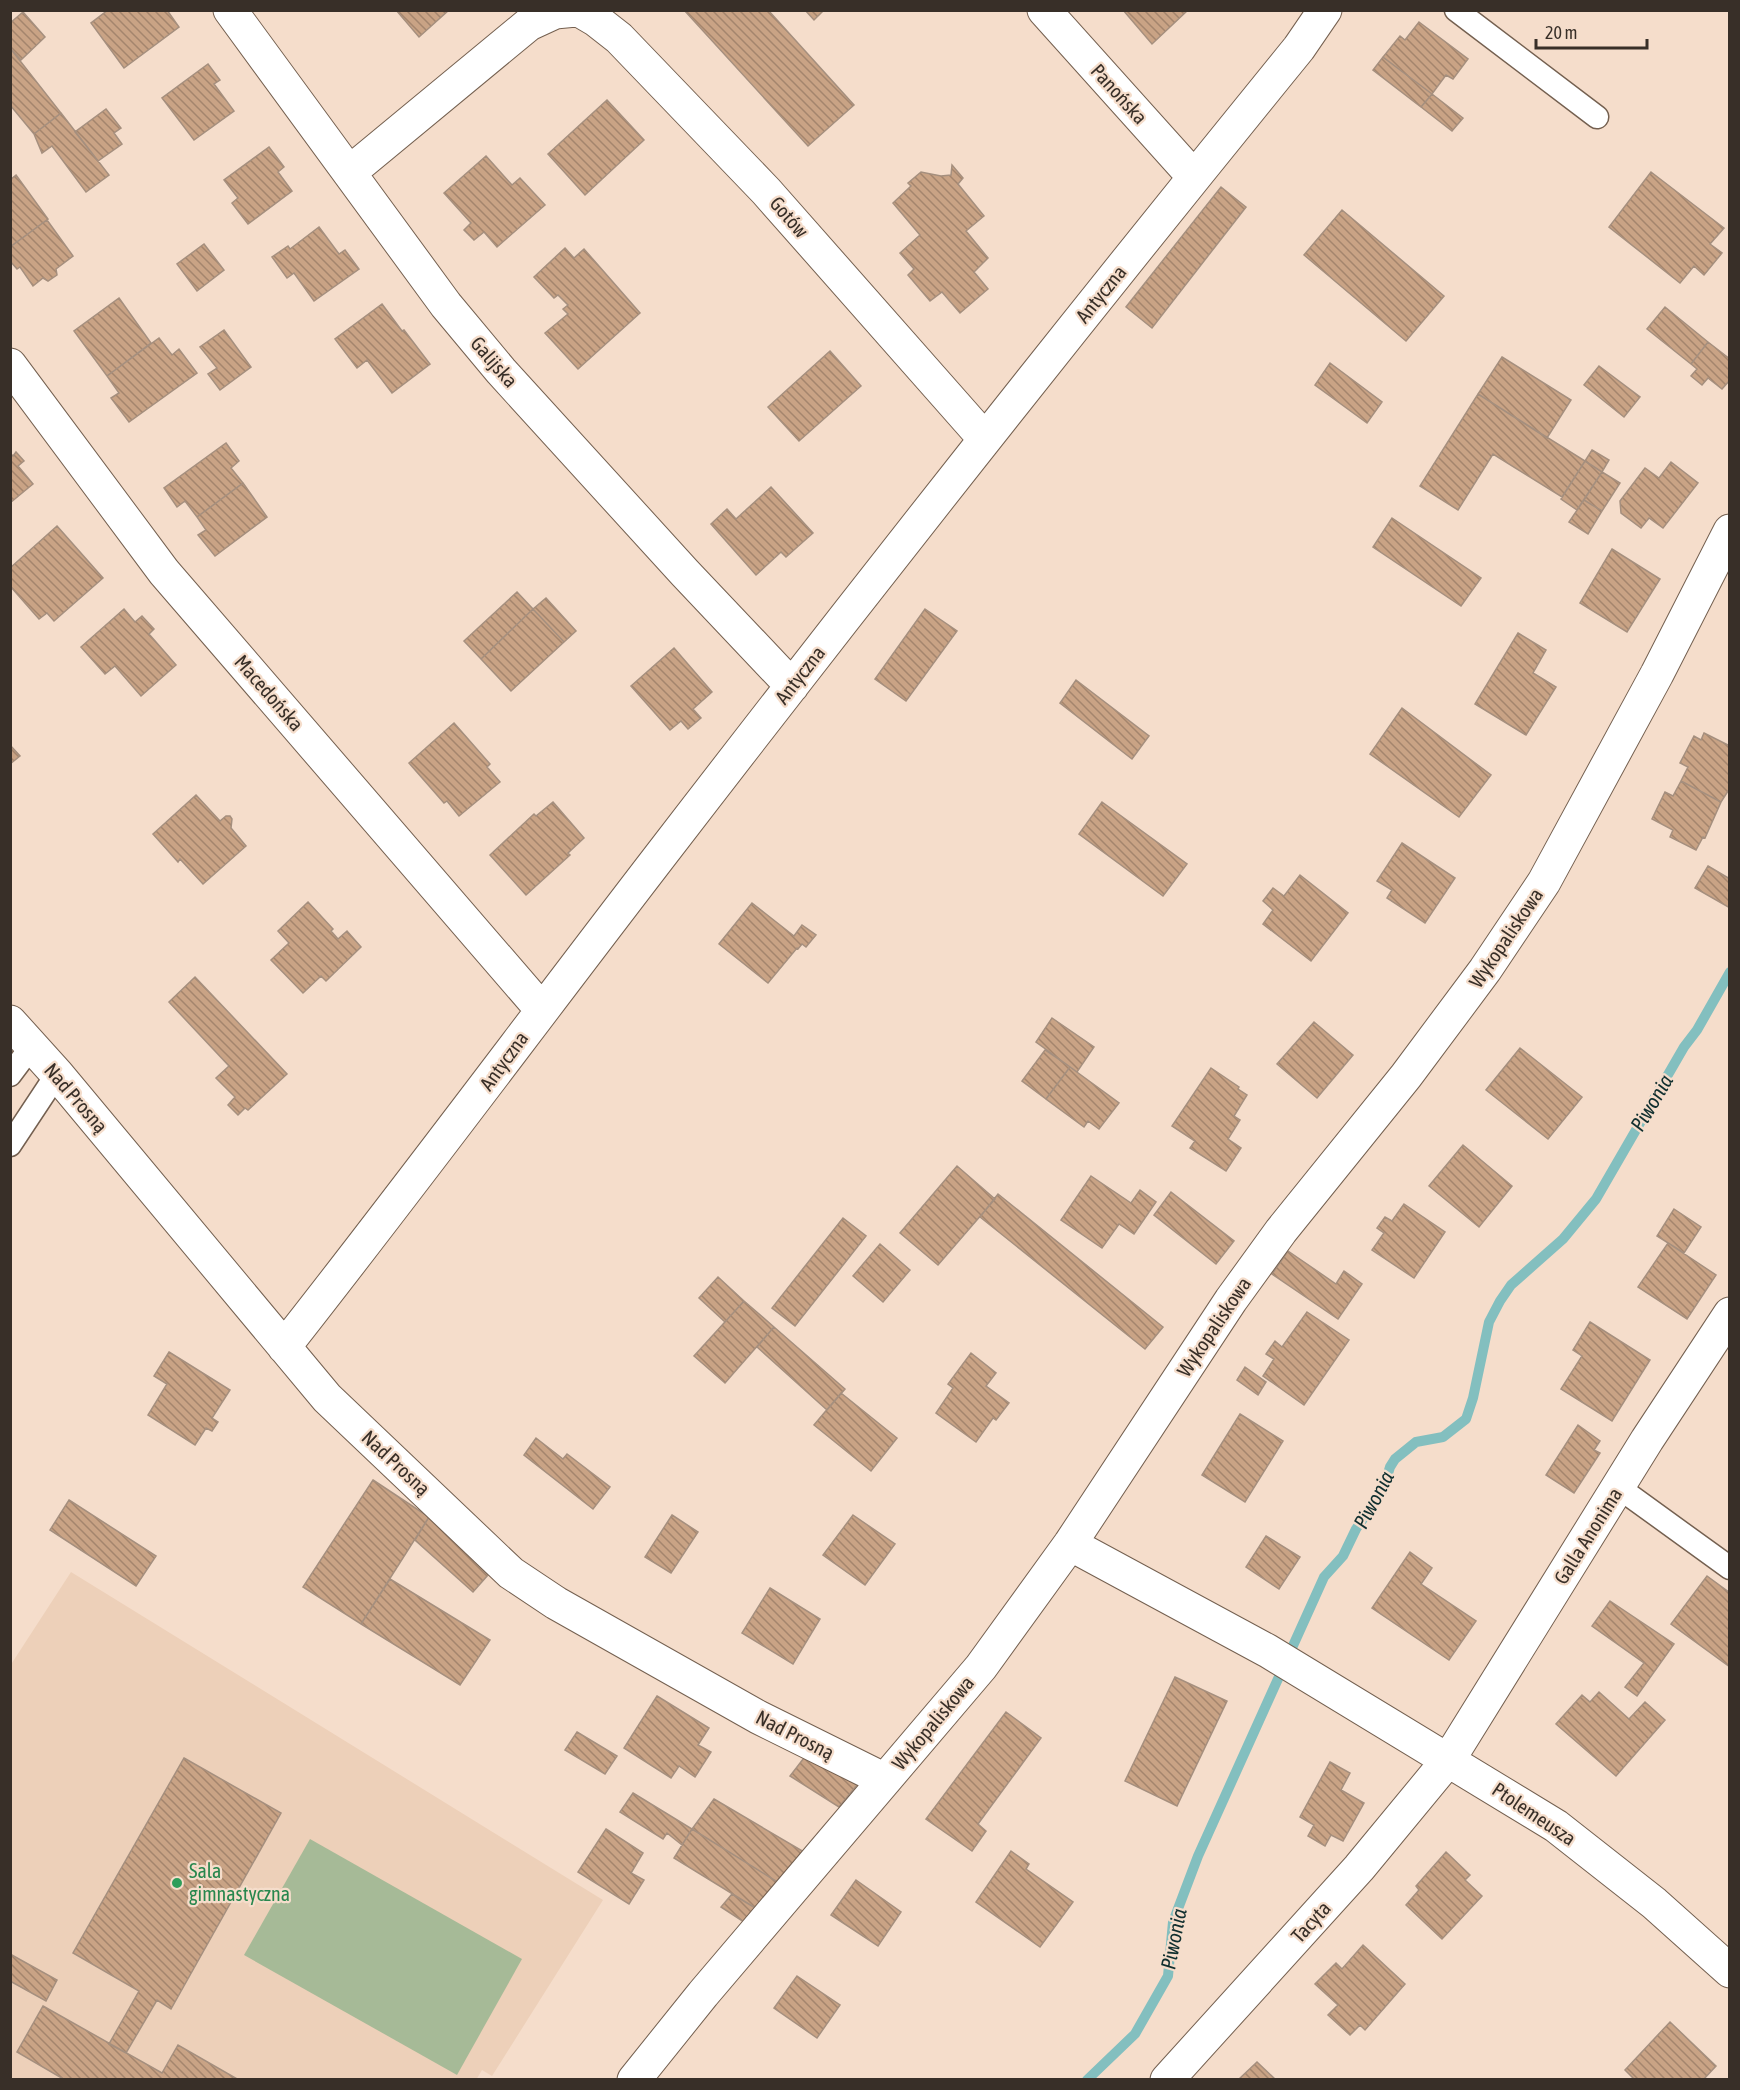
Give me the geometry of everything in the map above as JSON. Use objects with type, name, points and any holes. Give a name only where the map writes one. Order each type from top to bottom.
[{"type":"street","name":"Galijska","points":[[230,10],[446,304],[501,371],[685,573],[792,686]]},
{"type":"street","name":"Gotów","points":[[350,172],[529,24],[555,12],[577,10],[596,20],[619,38],[765,191],[984,438]]},
{"type":"street","name":"Panońska","points":[[1044,10],[1194,177]]},
{"type":"street","name":"Antyczna","points":[[284,1347],[984,438],[1299,48],[1325,10]]},
{"type":"street","name":"Macedońska","points":[[10,365],[164,572],[542,1010]]},
{"type":"street","name":"Wykopaliskowa","points":[[634,2079],[981,1667],[1070,1544],[1231,1300],[1281,1231],[1406,1076],[1485,970],[1544,882],[1657,674],[1730,531]]},
{"type":"street","name":"Nad Prosną","points":[[10,1022],[57,1074],[327,1398],[511,1573],[556,1603],[758,1717],[885,1780]]},
{"type":"street","name":"Galla Anonima","points":[[1449,1759],[1730,1314]]},
{"type":"street","name":"Ptolemeusza","points":[[1070,1544],[1268,1651],[1556,1826],[1654,1903],[1730,1971]]},
{"type":"street","name":"Tacyta","points":[[1167,2079],[1359,1869],[1449,1759]]},
{"type":"lane","points":[[1456,10],[1597,117]]},
{"type":"lane","points":[[10,1075],[31,1047]]},
{"type":"lane","points":[[10,1145],[57,1074]]},
{"type":"lane","points":[[1618,1488],[1730,1568]]},
{"type":"shaded area","points":[[71,1572],[603,1900],[492,2076],[482,2070],[476,2080],[11,2079],[10,1666]]},
{"type":"green space","points":[[310,1839],[522,1959],[457,2075],[244,1955]]},
{"type":"building","points":[[108,10],[167,10],[179,27],[124,68],[91,23]]},
{"type":"building","points":[[396,10],[449,10],[419,37]]},
{"type":"building","points":[[684,10],[768,10],[854,105],[808,146]]},
{"type":"building","points":[[805,10],[824,10],[814,20]]},
{"type":"building","points":[[1123,10],[1188,10],[1152,44]]},
{"type":"building","points":[[23,12],[45,37],[21,60],[10,48],[10,23]]},
{"type":"building","points":[[1419,22],[1468,59],[1453,79],[1446,75],[1432,94],[1383,57],[1400,36],[1405,40]]},
{"type":"building","points":[[10,48],[61,113],[34,134],[10,105]]},
{"type":"building","points":[[1383,57],[1432,94],[1421,107],[1373,70]]},
{"type":"building","points":[[208,64],[220,80],[214,84],[234,111],[194,140],[162,98]]},
{"type":"building","points":[[1432,94],[1463,118],[1452,131],[1421,107]]},
{"type":"building","points":[[607,100],[644,140],[585,195],[548,154]]},
{"type":"building","points":[[106,109],[121,128],[114,133],[122,144],[98,161],[75,132]]},
{"type":"building","points":[[61,113],[109,175],[86,192],[52,146],[42,153],[34,134]]},
{"type":"building","points":[[269,147],[284,167],[278,172],[292,191],[248,224],[232,203],[238,198],[224,180]]},
{"type":"building","points":[[486,156],[512,185],[520,178],[545,205],[497,247],[484,232],[474,240],[464,230],[471,223],[444,193]]},
{"type":"building","points":[[952,165],[963,178],[958,184],[984,216],[966,231],[988,258],[974,272],[988,289],[960,313],[942,292],[930,301],[908,275],[914,269],[900,253],[920,235],[893,203],[911,186],[908,183],[921,172],[941,176],[951,175]]},
{"type":"building","points":[[1651,172],[1724,228],[1710,244],[1722,253],[1704,275],[1694,266],[1680,283],[1609,227]]},
{"type":"building","points":[[16,175],[48,219],[10,247],[10,180]]},
{"type":"building","points":[[1221,187],[1246,207],[1152,328],[1126,307]]},
{"type":"building","points":[[1342,210],[1444,296],[1406,341],[1304,255]]},
{"type":"building","points":[[47,220],[73,256],[56,269],[57,275],[48,281],[43,278],[33,286],[20,267],[17,269],[10,261],[10,247]]},
{"type":"building","points":[[319,227],[339,254],[345,250],[359,269],[314,301],[294,273],[287,278],[272,257],[288,246],[290,249]]},
{"type":"building","points":[[204,244],[224,270],[197,291],[177,264]]},
{"type":"building","points":[[565,248],[574,258],[584,249],[640,313],[578,369],[545,333],[568,314],[563,309],[568,305],[558,295],[554,298],[534,277]]},
{"type":"building","points":[[119,298],[151,343],[107,376],[74,331]]},
{"type":"building","points":[[382,304],[430,364],[392,393],[367,360],[357,368],[335,339]]},
{"type":"building","points":[[1665,307],[1708,342],[1691,364],[1647,329]]},
{"type":"building","points":[[224,330],[251,367],[220,390],[208,374],[217,368],[200,347]]},
{"type":"building","points":[[159,338],[172,355],[179,349],[197,373],[129,422],[111,398],[119,393],[107,376]]},
{"type":"building","points":[[1708,342],[1730,359],[1730,380],[1722,389],[1708,378],[1702,385],[1691,376],[1697,369],[1691,364]]},
{"type":"building","points":[[830,351],[861,386],[799,441],[768,407]]},
{"type":"building","points":[[1502,357],[1571,400],[1547,438],[1478,394]]},
{"type":"building","points":[[1330,363],[1382,402],[1367,423],[1315,385]]},
{"type":"building","points":[[1599,366],[1640,397],[1624,417],[1584,385]]},
{"type":"building","points":[[1478,394],[1585,461],[1562,497],[1493,454],[1458,510],[1420,486]]},
{"type":"building","points":[[226,443],[239,461],[231,468],[243,483],[197,517],[185,501],[177,507],[164,488]]},
{"type":"building","points":[[1592,450],[1609,460],[1602,472],[1585,461]]},
{"type":"building","points":[[16,452],[24,461],[18,466],[33,484],[10,503],[10,453],[13,456]]},
{"type":"building","points":[[1585,461],[1602,472],[1577,510],[1561,499]]},
{"type":"building","points":[[1671,462],[1698,483],[1663,528],[1649,518],[1641,528],[1621,513],[1620,501],[1645,468],[1659,478]]},
{"type":"building","points":[[1602,472],[1620,483],[1602,511],[1584,500]]},
{"type":"building","points":[[243,483],[267,517],[215,556],[198,535],[206,530],[197,517]]},
{"type":"building","points":[[771,487],[813,533],[786,557],[781,552],[756,575],[711,524],[727,509],[736,519]]},
{"type":"building","points":[[1584,500],[1602,511],[1588,534],[1569,522]]},
{"type":"building","points":[[1392,518],[1481,578],[1461,606],[1373,547]]},
{"type":"building","points":[[57,526],[103,578],[54,621],[47,613],[39,619],[10,586],[10,568]]},
{"type":"building","points":[[1612,549],[1660,579],[1627,632],[1580,603]]},
{"type":"building","points":[[517,592],[533,609],[481,659],[464,641]]},
{"type":"building","points":[[546,598],[576,631],[564,642],[533,609]]},
{"type":"building","points":[[124,609],[135,622],[142,616],[154,629],[149,634],[176,665],[141,696],[115,666],[105,674],[81,647]]},
{"type":"building","points":[[533,609],[564,642],[511,691],[481,659]]},
{"type":"building","points":[[925,609],[957,631],[906,701],[875,679]]},
{"type":"building","points":[[1518,633],[1546,650],[1533,673],[1556,687],[1526,735],[1475,704]]},
{"type":"building","points":[[674,648],[712,692],[693,709],[701,718],[688,729],[681,721],[670,730],[631,686]]},
{"type":"building","points":[[1076,680],[1149,736],[1132,759],[1060,703]]},
{"type":"building","points":[[1402,708],[1491,775],[1459,817],[1370,754]]},
{"type":"building","points":[[454,723],[490,764],[487,767],[500,782],[459,816],[447,801],[444,803],[409,763]]},
{"type":"building","points":[[1704,733],[1730,746],[1730,788],[1721,802],[1681,781],[1688,767],[1680,763],[1694,736],[1701,740]]},
{"type":"building","points":[[10,745],[20,756],[10,764]]},
{"type":"building","points":[[1681,781],[1721,802],[1705,838],[1703,837],[1696,850],[1670,837],[1673,830],[1652,819],[1665,792],[1673,796]]},
{"type":"building","points":[[196,795],[220,821],[230,816],[231,828],[246,846],[203,884],[180,859],[178,862],[153,834]]},
{"type":"building","points":[[553,802],[584,838],[568,853],[570,855],[526,895],[490,855],[534,814],[536,816]]},
{"type":"building","points":[[1102,802],[1187,864],[1163,896],[1079,834]]},
{"type":"building","points":[[1402,843],[1455,878],[1425,923],[1387,898],[1392,890],[1377,881]]},
{"type":"building","points":[[1708,866],[1730,879],[1730,908],[1695,888]]},
{"type":"building","points":[[1300,875],[1348,913],[1311,961],[1263,924],[1273,910],[1263,901],[1273,888],[1284,896]]},
{"type":"building","points":[[308,902],[333,929],[331,931],[338,939],[347,931],[361,947],[326,981],[321,976],[303,993],[271,960],[289,943],[278,931]]},
{"type":"building","points":[[752,903],[794,936],[802,925],[816,935],[806,947],[802,944],[797,948],[768,983],[719,944]]},
{"type":"building","points":[[195,977],[287,1074],[248,1110],[245,1108],[238,1115],[228,1105],[235,1097],[216,1078],[229,1066],[169,1002]]},
{"type":"building","points":[[1052,1018],[1094,1047],[1077,1072],[1036,1042]]},
{"type":"building","points":[[1314,1022],[1353,1055],[1317,1098],[1277,1064]]},
{"type":"building","points":[[1520,1048],[1582,1097],[1548,1139],[1486,1090]]},
{"type":"building","points":[[1045,1050],[1070,1067],[1046,1099],[1022,1081]]},
{"type":"building","points":[[1070,1067],[1119,1103],[1099,1129],[1088,1121],[1084,1127],[1046,1099]]},
{"type":"building","points":[[1211,1068],[1247,1095],[1234,1116],[1240,1120],[1228,1139],[1241,1148],[1226,1171],[1190,1148],[1195,1141],[1172,1126]]},
{"type":"building","points":[[1463,1145],[1512,1186],[1479,1227],[1429,1186]]},
{"type":"building","points":[[957,1166],[995,1199],[938,1265],[900,1233]]},
{"type":"building","points":[[1091,1176],[1131,1203],[1140,1190],[1156,1202],[1134,1234],[1119,1224],[1102,1248],[1061,1220]]},
{"type":"building","points":[[1171,1192],[1234,1241],[1216,1264],[1154,1215]]},
{"type":"building","points":[[998,1194],[1163,1327],[1145,1349],[980,1217]]},
{"type":"building","points":[[1404,1204],[1445,1232],[1414,1278],[1372,1250],[1384,1233],[1377,1228],[1385,1217],[1392,1221]]},
{"type":"building","points":[[1674,1209],[1701,1227],[1684,1253],[1657,1236]]},
{"type":"building","points":[[843,1218],[866,1236],[795,1326],[772,1308]]},
{"type":"building","points":[[1668,1243],[1716,1275],[1687,1319],[1638,1287]]},
{"type":"building","points":[[880,1244],[910,1270],[883,1302],[853,1276]]},
{"type":"building","points":[[1288,1251],[1336,1284],[1344,1271],[1362,1284],[1338,1319],[1272,1274]]},
{"type":"building","points":[[718,1277],[744,1301],[725,1322],[699,1298]]},
{"type":"building","points":[[744,1301],[774,1327],[725,1383],[694,1356]]},
{"type":"building","points":[[1307,1312],[1349,1340],[1304,1405],[1263,1376],[1274,1359],[1266,1354],[1275,1341],[1282,1347]]},
{"type":"building","points":[[1590,1322],[1650,1360],[1612,1421],[1561,1389],[1582,1356],[1573,1350]]},
{"type":"building","points":[[774,1327],[845,1389],[827,1410],[757,1347]]},
{"type":"building","points":[[169,1352],[230,1390],[212,1418],[218,1422],[212,1431],[206,1428],[195,1445],[148,1415],[167,1384],[154,1376]]},
{"type":"building","points":[[971,1353],[996,1373],[986,1386],[1009,1403],[996,1420],[993,1418],[976,1442],[936,1413],[953,1388],[948,1384]]},
{"type":"building","points":[[1245,1367],[1266,1382],[1258,1395],[1237,1380]]},
{"type":"building","points":[[841,1393],[897,1438],[871,1471],[814,1425]]},
{"type":"building","points":[[1240,1414],[1283,1441],[1245,1502],[1202,1475]]},
{"type":"building","points":[[1578,1425],[1600,1441],[1594,1450],[1600,1453],[1574,1493],[1546,1475]]},
{"type":"building","points":[[536,1438],[563,1459],[567,1454],[610,1487],[593,1509],[524,1455]]},
{"type":"building","points":[[373,1480],[429,1517],[361,1624],[303,1587]]},
{"type":"building","points":[[69,1500],[156,1556],[136,1586],[50,1530]]},
{"type":"building","points":[[672,1515],[698,1532],[671,1573],[645,1557]]},
{"type":"building","points":[[853,1515],[895,1544],[865,1585],[823,1555]]},
{"type":"building","points":[[429,1517],[488,1575],[473,1592],[415,1540]]},
{"type":"building","points":[[1266,1536],[1300,1557],[1279,1589],[1246,1567]]},
{"type":"building","points":[[1410,1552],[1432,1568],[1421,1584],[1476,1621],[1449,1660],[1372,1608]]},
{"type":"building","points":[[1707,1576],[1730,1593],[1730,1667],[1671,1624]]},
{"type":"building","points":[[390,1579],[490,1640],[460,1685],[361,1624]]},
{"type":"building","points":[[770,1588],[820,1619],[793,1664],[742,1633]]},
{"type":"building","points":[[1610,1601],[1674,1644],[1637,1696],[1625,1687],[1644,1663],[1592,1626]]},
{"type":"building","points":[[1175,1677],[1227,1701],[1177,1806],[1125,1781]]},
{"type":"building","points":[[1599,1692],[1629,1719],[1645,1702],[1665,1720],[1616,1776],[1556,1724],[1582,1695],[1590,1702]]},
{"type":"building","points":[[657,1696],[709,1728],[698,1745],[711,1752],[695,1777],[679,1766],[671,1778],[624,1748]]},
{"type":"building","points":[[1006,1712],[1041,1738],[978,1824],[986,1831],[972,1851],[926,1819]]},
{"type":"building","points":[[577,1732],[617,1756],[605,1774],[565,1750]]},
{"type":"building","points":[[807,1754],[857,1785],[839,1807],[790,1776]]},
{"type":"building","name":"Sala gimnastyczna","points":[[184,1758],[281,1813],[171,2009],[157,2000],[126,2053],[109,2044],[139,1991],[73,1953]]},
{"type":"building","points":[[1330,1762],[1350,1773],[1341,1790],[1364,1803],[1343,1841],[1331,1835],[1325,1846],[1308,1836],[1314,1825],[1300,1817]]},
{"type":"building","points":[[633,1793],[692,1829],[682,1845],[667,1833],[663,1839],[620,1812]]},
{"type":"building","points":[[714,1799],[804,1852],[779,1883],[692,1829]]},
{"type":"building","points":[[606,1829],[643,1853],[631,1873],[644,1880],[629,1904],[578,1872]]},
{"type":"building","points":[[692,1829],[779,1883],[757,1909],[674,1858]]},
{"type":"building","points":[[1011,1851],[1029,1864],[1026,1869],[1073,1902],[1040,1947],[976,1902]]},
{"type":"building","points":[[1446,1852],[1470,1875],[1465,1880],[1482,1896],[1442,1939],[1406,1905],[1419,1890],[1416,1886]]},
{"type":"building","points":[[856,1880],[901,1912],[878,1946],[831,1915]]},
{"type":"building","points":[[732,1894],[757,1909],[744,1922],[721,1907]]},
{"type":"building","points":[[1363,1945],[1405,1984],[1365,2030],[1360,2025],[1350,2035],[1328,2015],[1338,2005],[1315,1984],[1336,1963],[1342,1969]]},
{"type":"building","points":[[10,1954],[57,1980],[46,2001],[10,1981]]},
{"type":"building","points":[[797,1976],[840,2005],[817,2038],[774,2008]]},
{"type":"building","points":[[43,2006],[162,2073],[178,2045],[239,2080],[65,2080],[17,2052]]},
{"type":"building","points":[[1670,2022],[1716,2066],[1703,2080],[1635,2080],[1625,2070]]},
{"type":"building","points":[[1257,2062],[1276,2080],[1238,2080]]},
{"type":"waterway","name":"Piwonia","points":[[1087,2080],[1135,2034],[1168,1976],[1173,1922],[1198,1856],[1324,1577],[1343,1556],[1356,1529],[1383,1490],[1395,1459],[1416,1442],[1443,1437],[1466,1419],[1473,1398],[1489,1322],[1500,1301],[1511,1285],[1563,1239],[1596,1199],[1730,972]]},
{"type":"place","name":"Sala gimnastyczna","points":[[177,1883]]}]
